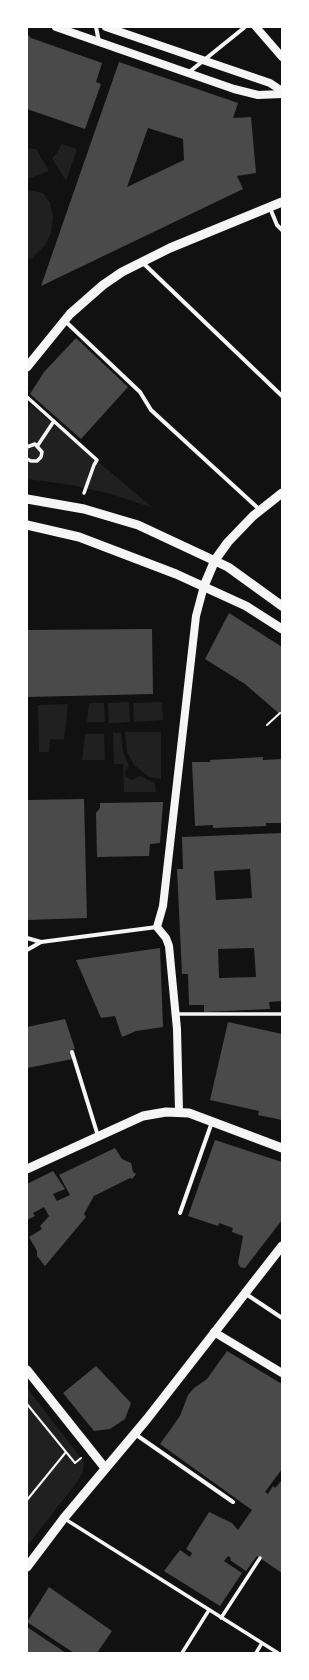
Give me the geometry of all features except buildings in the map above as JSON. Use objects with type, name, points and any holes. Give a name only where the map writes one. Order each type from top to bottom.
[{"type":"main road","points":[[56,27],[188,73],[251,93],[270,96],[282,94]]},
{"type":"main road","points":[[106,27],[270,83],[282,91]]},
{"type":"main road","points":[[256,27],[282,57]]},
{"type":"main road","points":[[27,366],[64,319],[103,285],[141,261],[282,202]]},
{"type":"main road","points":[[178,1111],[176,1014],[169,946],[166,938],[157,927],[163,906],[196,616],[204,586],[216,560],[232,538],[260,510],[282,493]]},
{"type":"main road","points":[[27,499],[76,507],[124,520],[216,560],[244,577],[282,606]]},
{"type":"main road","points":[[27,525],[57,530],[87,539],[204,586],[246,606],[282,629]]},
{"type":"main road","points":[[27,1169],[143,1116],[178,1111],[282,1148]]},
{"type":"main road","points":[[27,1567],[64,1518],[135,1434],[214,1332],[246,1294],[282,1246]]},
{"type":"main road","points":[[214,1332],[282,1374]]},
{"type":"main road","points":[[27,1370],[106,1468]]},
{"type":"street","points":[[96,27],[99,42]]},
{"type":"street","points":[[188,73],[245,27]]},
{"type":"street","points":[[270,207],[277,225],[282,230]]},
{"type":"street","points":[[141,261],[282,396]]},
{"type":"street","points":[[64,319],[140,392],[151,410],[260,510]]},
{"type":"street","points":[[27,397],[97,460],[84,493]]},
{"type":"street","points":[[38,445],[54,421]]},
{"type":"street","points":[[27,447],[33,444],[38,445]]},
{"type":"street","points":[[27,459],[31,461],[39,459],[42,452],[38,445]]},
{"type":"street","points":[[27,950],[41,942],[157,927]]},
{"type":"street","points":[[27,938],[41,942]]},
{"type":"street","points":[[176,1014],[282,1014]]},
{"type":"street","points":[[72,1052],[98,1137]]},
{"type":"street","points":[[180,1213],[212,1122]]},
{"type":"street","points":[[246,1294],[282,1318]]},
{"type":"street","points":[[135,1434],[233,1502]]},
{"type":"street","points":[[64,1518],[278,1653]]},
{"type":"street","points":[[221,1618],[260,1558]]},
{"type":"street","points":[[182,1653],[209,1610]]},
{"type":"street","points":[[256,1653],[262,1643]]},
{"type":"path","points":[[267,725],[280,713]]},
{"type":"path","points":[[27,1404],[75,1463],[81,1458]]},
{"type":"path","points":[[27,1500],[66,1452]]},
{"type":"shaded area","points":[[62,144],[77,149],[66,181],[52,158]]},
{"type":"shaded area","points":[[27,148],[36,149],[49,171],[27,179]]},
{"type":"shaded area","points":[[27,190],[43,193],[50,203],[53,216],[51,233],[45,245],[32,258],[27,259]]},
{"type":"shaded area","points":[[30,404],[153,508],[111,494],[71,485],[27,479],[27,412]]},
{"type":"shaded area","points":[[129,702],[130,722],[109,723],[108,703]]},
{"type":"shaded area","points":[[162,702],[163,720],[134,722],[133,703]]},
{"type":"shaded area","points":[[89,703],[104,703],[105,722],[87,722]]},
{"type":"shaded area","points":[[68,704],[64,740],[50,739],[49,752],[39,752],[38,705]]},
{"type":"shaded area","points":[[125,732],[161,732],[161,779],[149,777],[134,765],[127,752]]},
{"type":"shaded area","points":[[113,733],[121,733],[123,752],[129,766],[125,770],[125,776],[132,780],[140,776],[155,783],[156,792],[124,792],[123,764],[114,764]]},
{"type":"shaded area","points":[[85,734],[104,734],[105,760],[82,760]]},
{"type":"shaded area","points":[[27,1388],[84,1462],[83,1472],[78,1481],[27,1546]]}]
